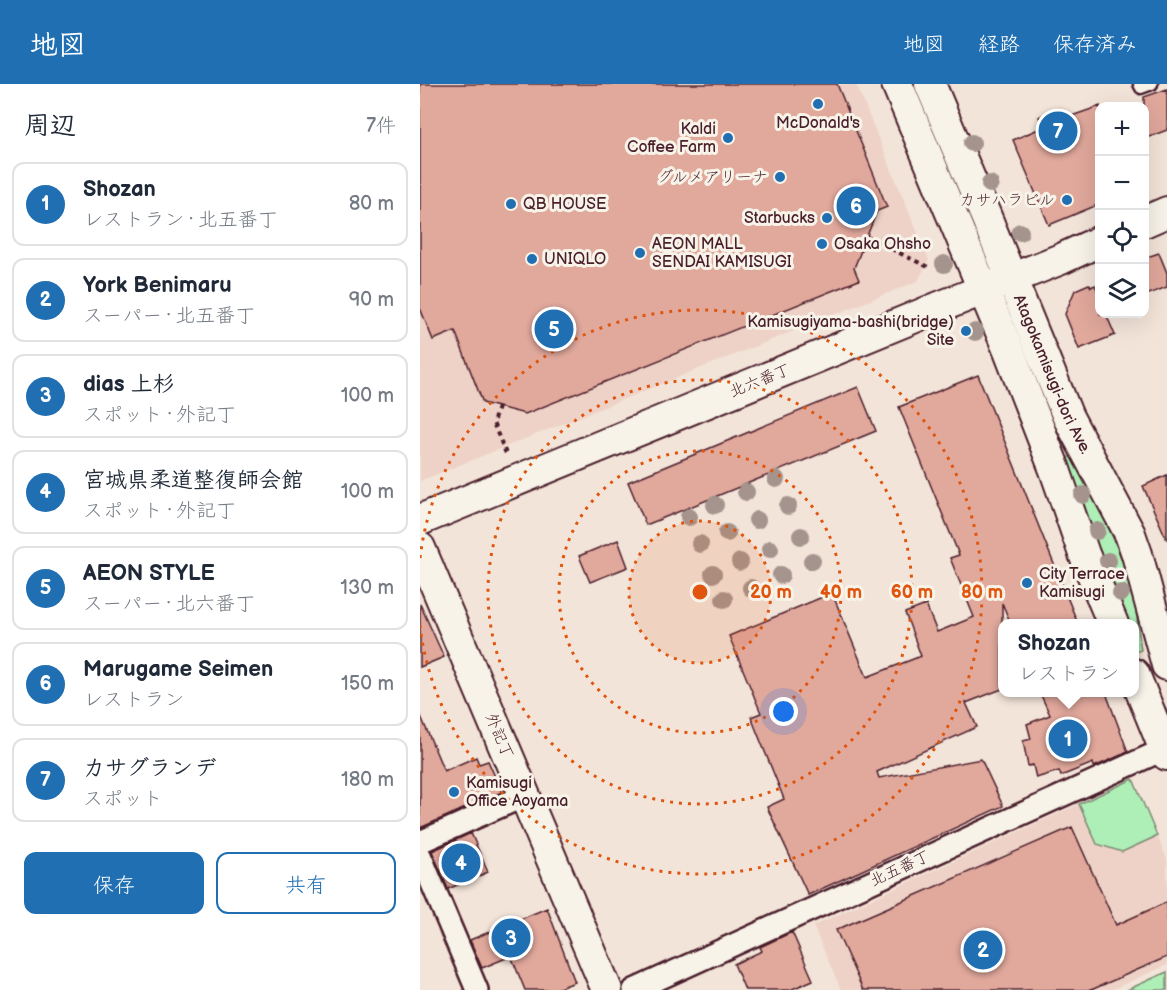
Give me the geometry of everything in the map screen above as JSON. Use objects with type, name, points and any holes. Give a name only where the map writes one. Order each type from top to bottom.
[{"type":"street","name":"Atagokamisugi-dori Ave.","points":[[897,84],[1009,351],[1055,470],[1084,554],[1111,619]]},
{"type":"street","name":"Atagokamisugi-dori Ave.","points":[[930,84],[1068,417],[1130,534],[1167,665]]},
{"type":"street","points":[[1149,220],[1167,212]]},
{"type":"street","name":"北六番丁","points":[[420,520],[1095,243]]},
{"type":"street","name":"外記丁","points":[[420,549],[607,990]]},
{"type":"street","points":[[1139,686],[1166,751]]},
{"type":"street","name":"北五番丁","points":[[634,990],[1166,751]]},
{"type":"street","points":[[420,842],[524,796]]},
{"type":"street","points":[[420,855],[477,990]]},
{"type":"lane","points":[[1139,84],[1140,88],[1152,84]]},
{"type":"path","points":[[867,237],[930,268]]},
{"type":"path","points":[[498,407],[493,423],[507,456]]},
{"type":"shaded area","name":"AEON MALL SENDAI KAMISUGI","points":[[420,84],[856,84],[929,260],[918,281],[420,481]]},
{"type":"shaded area","points":[[1133,779],[1167,859],[1167,965],[1111,990],[841,990],[813,926]]},
{"type":"green space","points":[[1073,455],[1113,538],[1132,591],[1137,619],[1121,619],[1070,483],[1067,458]]},
{"type":"green space","points":[[1133,779],[1157,836],[1122,852],[1097,844],[1079,804]]},
{"type":"green space","points":[[1167,972],[1167,990],[1127,990]]},
{"type":"building","name":"AEON MALL SENDAI KAMISUGI","points":[[420,84],[837,84],[887,207],[877,211],[854,268],[859,280],[525,414],[483,403],[455,331],[433,340],[420,308]]},
{"type":"building","points":[[1167,89],[1167,130],[1149,137],[1149,102],[1144,102],[1144,97]]},
{"type":"building","points":[[1095,108],[1095,206],[1049,225],[1013,140],[1043,127],[1039,117],[1059,109],[1063,119]]},
{"type":"building","points":[[1159,253],[1167,273],[1167,287],[1149,294],[1149,264],[1149,256]]},
{"type":"building","points":[[1089,284],[1091,287],[1095,285],[1095,318],[1108,318],[1115,335],[1079,349],[1065,314],[1075,290]]},
{"type":"building","points":[[978,375],[1076,619],[1009,619],[1002,603],[1002,619],[998,619],[998,691],[966,703],[977,727],[877,772],[879,778],[981,759],[1003,806],[808,895],[767,807],[784,799],[751,717],[761,713],[729,636],[832,593],[867,677],[921,656],[905,613],[926,605],[937,632],[974,617],[950,558],[959,555],[899,407]]},
{"type":"building","points":[[858,387],[876,431],[646,525],[628,482]]},
{"type":"building","points":[[1167,475],[1167,540],[1143,486]]},
{"type":"building","points":[[618,540],[628,567],[590,582],[579,556]]},
{"type":"building","points":[[420,604],[444,657],[420,667]]},
{"type":"building","points":[[1042,697],[1107,697],[1128,752],[1094,767],[1093,763],[1061,776],[1059,771],[1036,778],[1033,765],[1028,766],[1023,741],[1031,739],[1027,724],[1050,715]]},
{"type":"building","points":[[420,714],[444,771],[476,757],[479,764],[488,761],[502,792],[420,828]]},
{"type":"building","points":[[1072,827],[1116,925],[1167,902],[1167,957],[1091,990],[863,990],[836,930]]},
{"type":"building","points":[[471,833],[488,872],[448,889],[432,851]]},
{"type":"building","points":[[547,908],[575,982],[554,990],[525,990],[511,956],[482,968],[470,940]]},
{"type":"building","points":[[792,932],[813,980],[790,990],[745,990],[734,964],[762,951],[760,947]]},
{"type":"place","name":"McDonald's","points":[[818,104]]},
{"type":"place","name":"カサグランデ","points":[[1058,131]]},
{"type":"place","name":"Kaldi Coffee Farm","points":[[728,138]]},
{"type":"place","name":"グルメアリーナ","points":[[780,177]]},
{"type":"place","name":"カサハラビル","points":[[1067,200]]},
{"type":"place","name":"QB HOUSE","points":[[511,204]]},
{"type":"place","name":"Marugame Seimen","points":[[856,206]]},
{"type":"place","name":"Starbucks","points":[[827,218]]},
{"type":"place","name":"Osaka Ohsho","points":[[822,244]]},
{"type":"place","name":"AEON MALL SENDAI KAMISUGI","points":[[640,253]]},
{"type":"place","name":"UNIQLO","points":[[532,259]]},
{"type":"place","name":"AEON STYLE","points":[[554,329]]},
{"type":"place","name":"Kamisugiyama-bashi(bridge) Site","points":[[966,331]]},
{"type":"place","name":"City Terrace Kamisugi","points":[[1027,583]]},
{"type":"place","name":"Shozan","points":[[1068,739]]},
{"type":"place","name":"Kamisugi Office Aoyama","points":[[454,792]]},
{"type":"place","name":"宮城県柔道整復師会館","points":[[461,863]]},
{"type":"place","name":"dias 上杉","points":[[511,938]]},
{"type":"place","name":"York Benimaru","points":[[983,950]]}]
